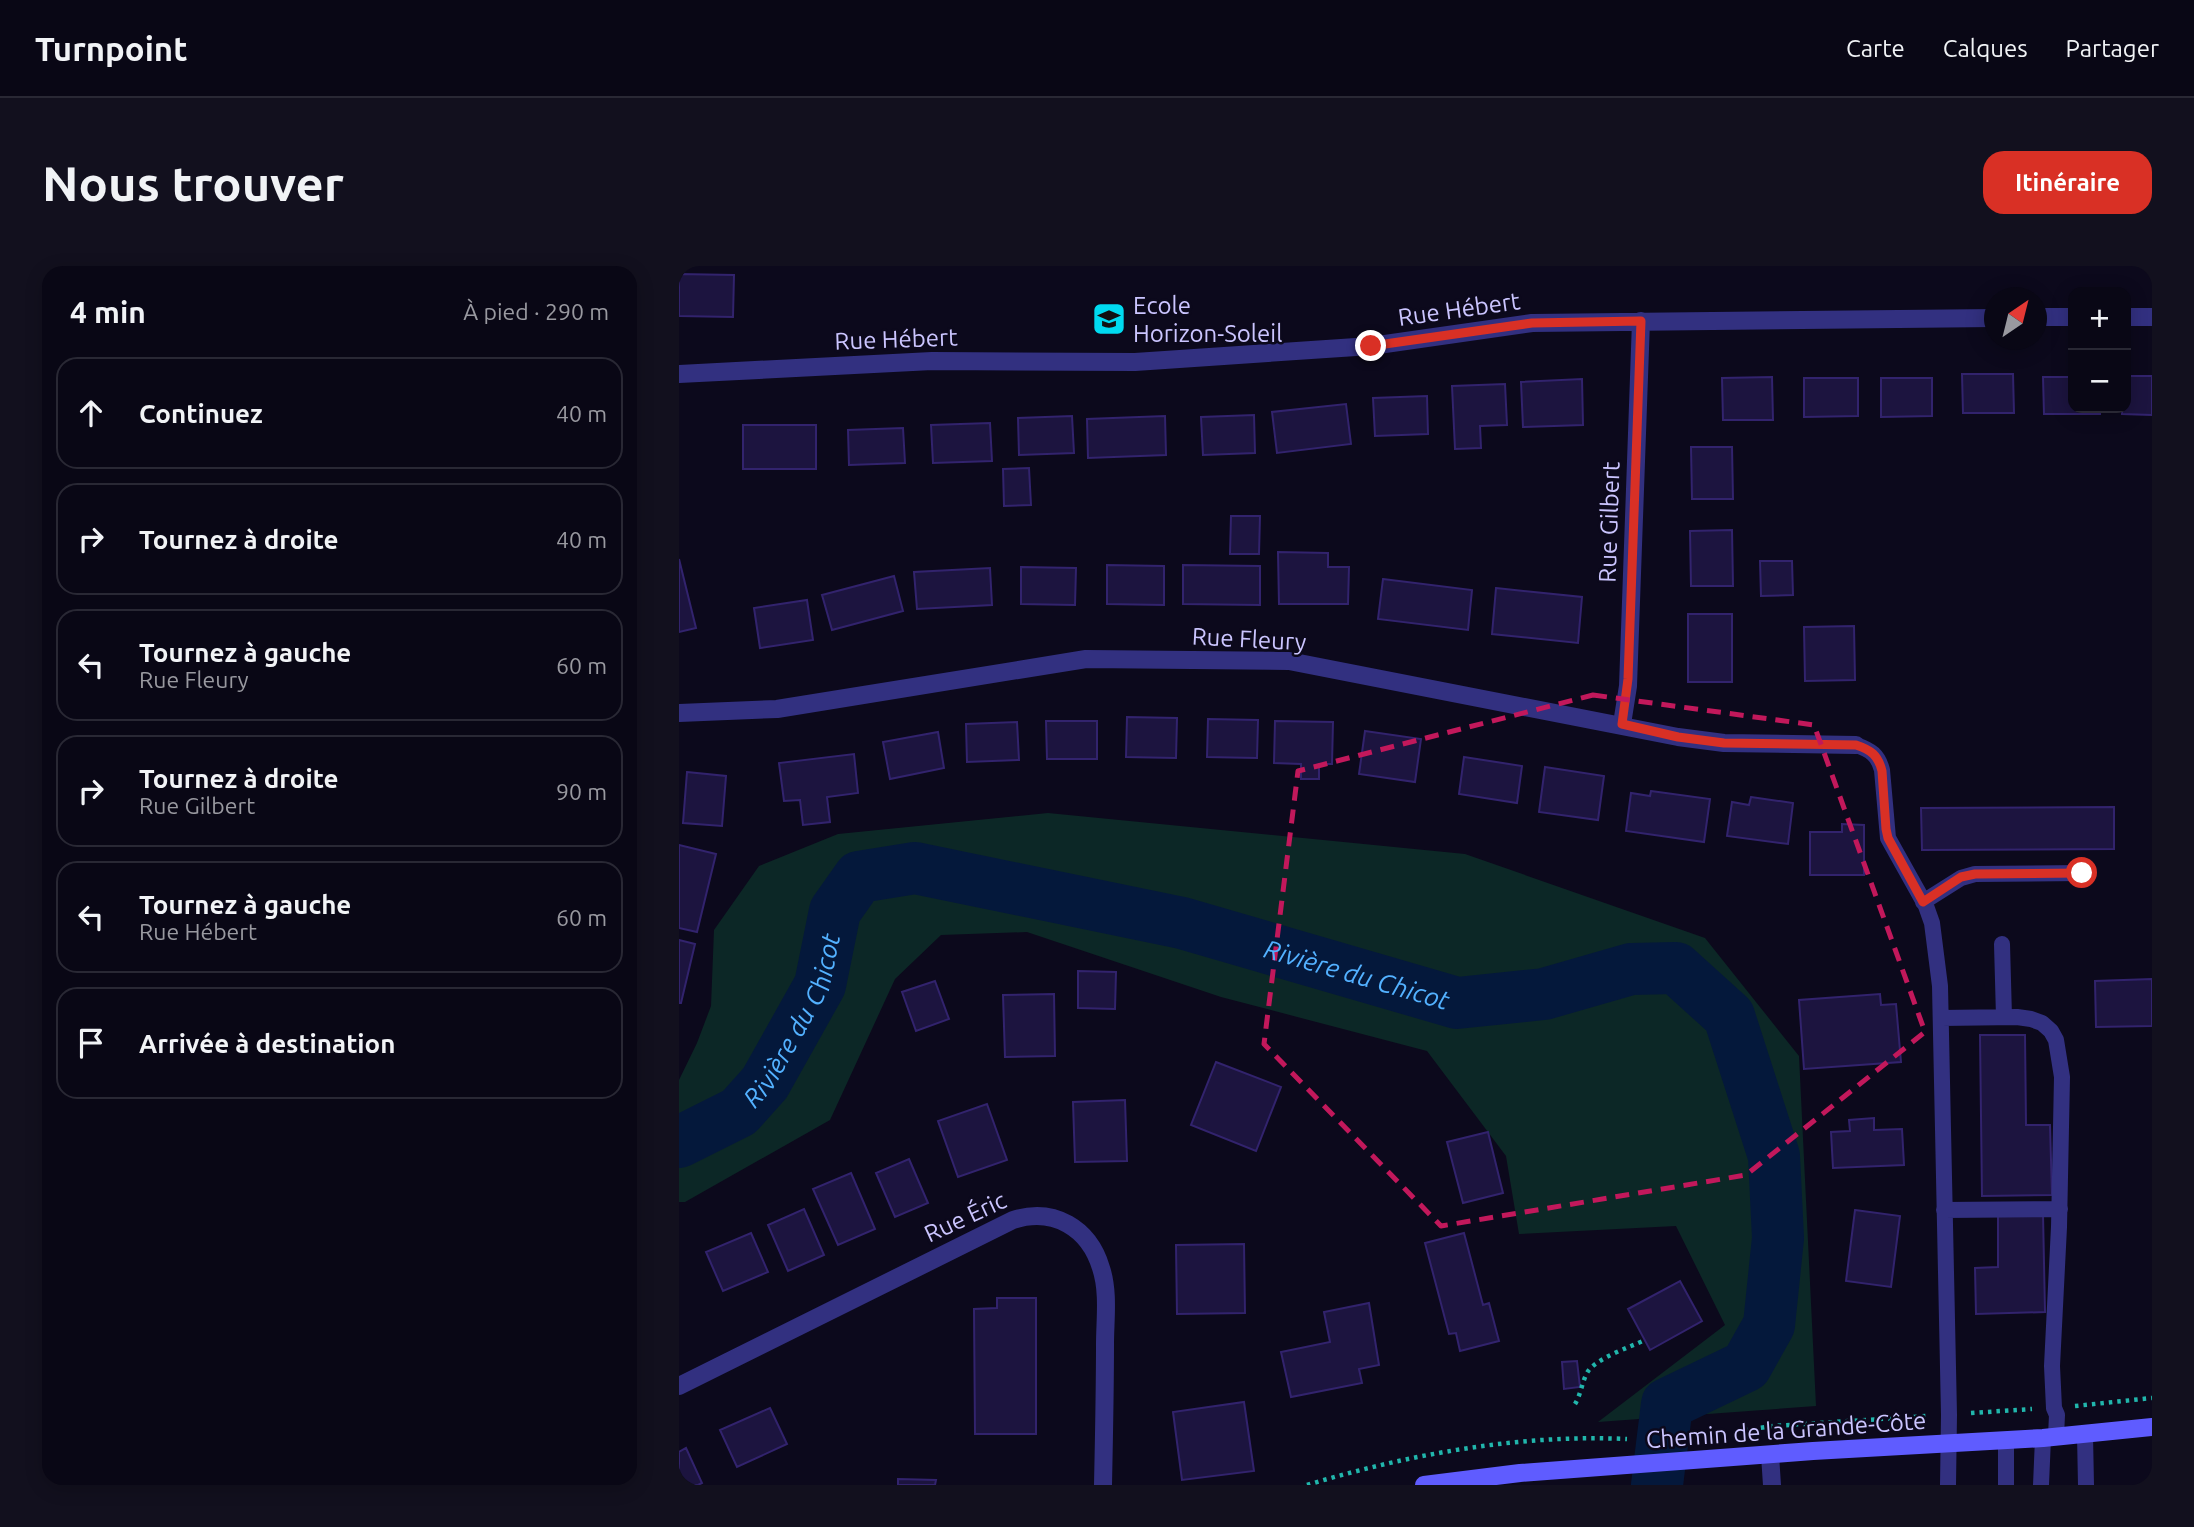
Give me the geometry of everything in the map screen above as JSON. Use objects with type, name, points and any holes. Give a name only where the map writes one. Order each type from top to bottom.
[{"type":"main road","name":"Chemin de la Grande-Côte","points":[[1424,1485],[1520,1472],[2085,1435],[2152,1427]]},
{"type":"street","points":[[2047,317],[2068,317]]},
{"type":"street","points":[[2131,317],[2152,317]]},
{"type":"street","name":"Rue Hébert","points":[[679,374],[932,361],[1135,362],[1371,346],[1532,323],[1984,318]]},
{"type":"street","name":"Rue Gilbert","points":[[1622,724],[1628,679],[1641,321]]},
{"type":"street","name":"Rue Fleury","points":[[679,713],[777,709],[1086,659],[1289,661],[1678,737],[1724,743],[1856,745]]},
{"type":"street","name":"Rue Éric","points":[[679,1386],[1013,1220],[1034,1215],[1051,1217],[1073,1227],[1082,1235],[1097,1256],[1102,1270],[1105,1316],[1103,1485]]},
{"type":"street","points":[[1770,1455],[1772,1485]]},
{"type":"lane","points":[[1856,745],[1869,749],[1880,762],[1888,838],[1923,902],[1932,923],[1935,940],[1941,1018],[1948,1485]]},
{"type":"lane","points":[[1923,902],[1961,877],[1975,874],[2082,873]]},
{"type":"lane","points":[[2002,944],[2004,1017]]},
{"type":"lane","points":[[1941,1018],[2031,1018],[2042,1023],[2056,1040],[2063,1077],[2052,1366],[2054,1408],[2057,1415],[2041,1485]]},
{"type":"lane","points":[[1944,1210],[2060,1209]]},
{"type":"lane","points":[[2085,1435],[2086,1485]]},
{"type":"lane","points":[[2006,1440],[2006,1485]]},
{"type":"path","points":[[1575,1404],[1590,1368],[1645,1340]]},
{"type":"path","points":[[2065,1406],[2152,1398]]},
{"type":"path","name":"Chemin de la Grande-Côte","points":[[1960,1414],[2043,1409]]},
{"type":"path","name":"Chemin de la Grande-Côte","points":[[1736,1432],[1773,1426],[1926,1416]]},
{"type":"path","name":"Chemin de la Grande-Côte","points":[[1307,1485],[1385,1464],[1450,1451],[1593,1438],[1629,1440]]},
{"type":"highlighted area","points":[[1593,695],[1814,725],[1925,1032],[1746,1175],[1441,1226],[1264,1044],[1298,771]]},
{"type":"green space","points":[[1048,813],[1465,854],[1705,938],[1799,1056],[1816,1406],[1598,1422],[1725,1325],[1676,1226],[1519,1234],[1506,1156],[1427,1051],[1221,997],[1027,932],[941,935],[895,979],[830,1120],[685,1202],[679,1202],[679,1080],[711,1006],[714,930],[759,866],[838,834]]},
{"type":"building","points":[[679,274],[734,275],[733,317],[679,316]]},
{"type":"building","points":[[1962,374],[2013,374],[2014,413],[1963,413]]},
{"type":"building","points":[[2131,376],[2152,376],[2152,415],[2122,414],[2131,413]]},
{"type":"building","points":[[1772,377],[1773,420],[1723,420],[1722,378]]},
{"type":"building","points":[[2043,377],[2068,377],[2068,413],[2100,413],[2100,414],[2044,414]]},
{"type":"building","points":[[1804,378],[1858,378],[1858,416],[1804,417]]},
{"type":"building","points":[[1881,378],[1932,378],[1932,416],[1881,417]]},
{"type":"building","points":[[1582,379],[1583,425],[1523,427],[1521,382]]},
{"type":"building","points":[[1505,384],[1507,425],[1480,426],[1481,448],[1455,449],[1452,386]]},
{"type":"building","points":[[1427,396],[1428,434],[1375,436],[1373,398]]},
{"type":"building","points":[[1346,404],[1351,444],[1277,453],[1272,412]]},
{"type":"building","points":[[1254,415],[1255,453],[1203,455],[1201,417]]},
{"type":"building","points":[[1072,416],[1074,453],[1019,455],[1018,418]]},
{"type":"building","points":[[1165,416],[1166,455],[1088,458],[1087,419]]},
{"type":"building","points":[[990,423],[992,461],[933,463],[931,425]]},
{"type":"building","points":[[743,425],[816,425],[816,469],[743,469]]},
{"type":"building","points":[[903,428],[905,463],[849,465],[848,430]]},
{"type":"building","points":[[1691,447],[1732,447],[1733,499],[1692,499]]},
{"type":"building","points":[[1029,468],[1031,505],[1004,506],[1003,469]]},
{"type":"building","points":[[1231,516],[1260,516],[1259,554],[1230,554]]},
{"type":"building","points":[[1732,530],[1733,586],[1691,586],[1690,531]]},
{"type":"building","points":[[1278,552],[1328,553],[1328,567],[1349,567],[1348,604],[1279,604]]},
{"type":"building","points":[[679,559],[696,628],[679,632]]},
{"type":"building","points":[[1760,561],[1792,561],[1793,595],[1761,596]]},
{"type":"building","points":[[1107,565],[1164,566],[1164,605],[1107,604]]},
{"type":"building","points":[[1183,565],[1260,566],[1260,605],[1183,604]]},
{"type":"building","points":[[1021,567],[1076,568],[1075,605],[1021,604]]},
{"type":"building","points":[[990,568],[992,605],[917,609],[914,572]]},
{"type":"building","points":[[894,576],[903,611],[832,630],[822,595]]},
{"type":"building","points":[[1383,579],[1472,590],[1468,630],[1378,619]]},
{"type":"building","points":[[1496,588],[1582,597],[1578,643],[1492,634]]},
{"type":"building","points":[[807,600],[813,640],[760,648],[754,608]]},
{"type":"building","points":[[1688,614],[1732,614],[1732,682],[1688,682]]},
{"type":"building","points":[[1854,626],[1855,680],[1805,681],[1804,627]]},
{"type":"building","points":[[1127,717],[1177,718],[1176,758],[1126,757]]},
{"type":"building","points":[[1208,719],[1258,720],[1257,758],[1207,757]]},
{"type":"building","points":[[1046,721],[1097,721],[1097,759],[1047,759]]},
{"type":"building","points":[[1275,721],[1333,722],[1332,764],[1319,764],[1319,779],[1301,779],[1301,764],[1274,763]]},
{"type":"building","points":[[1017,722],[1019,760],[967,762],[966,724]]},
{"type":"building","points":[[1365,731],[1421,739],[1415,782],[1359,774]]},
{"type":"building","points":[[938,732],[944,768],[890,779],[883,742]]},
{"type":"building","points":[[854,754],[858,793],[827,797],[830,822],[803,825],[800,800],[784,801],[779,763]]},
{"type":"building","points":[[1464,757],[1522,766],[1517,803],[1459,794]]},
{"type":"building","points":[[1545,767],[1604,776],[1598,820],[1539,812]]},
{"type":"building","points":[[687,772],[726,776],[722,826],[683,823]]},
{"type":"building","points":[[1651,791],[1710,799],[1704,842],[1626,831],[1631,793],[1650,796]]},
{"type":"building","points":[[1751,797],[1793,803],[1788,844],[1727,836],[1732,802],[1749,805]]},
{"type":"building","points":[[2114,807],[2114,849],[1922,850],[1921,808]]},
{"type":"building","points":[[1842,824],[1864,825],[1864,875],[1810,875],[1810,832],[1842,832]]},
{"type":"building","points":[[679,845],[716,854],[697,932],[679,928]]},
{"type":"building","points":[[679,940],[695,944],[681,1003],[679,1003]]},
{"type":"building","points":[[1078,971],[1116,972],[1115,1009],[1078,1008]]},
{"type":"building","points":[[2152,979],[2152,1026],[2096,1027],[2095,981]]},
{"type":"building","points":[[935,981],[949,1019],[916,1031],[902,992]]},
{"type":"building","points":[[1054,994],[1055,1056],[1005,1057],[1003,995]]},
{"type":"building","points":[[1880,994],[1881,1005],[1896,1004],[1901,1062],[1804,1069],[1799,1000]]},
{"type":"building","points":[[1980,1035],[2025,1035],[2026,1125],[2050,1125],[2052,1195],[1982,1196]]},
{"type":"building","points":[[1216,1062],[1281,1087],[1256,1151],[1191,1125]]},
{"type":"building","points":[[1125,1100],[1127,1161],[1075,1162],[1073,1102]]},
{"type":"building","points":[[987,1104],[1007,1160],[958,1177],[938,1121]]},
{"type":"building","points":[[1874,1118],[1874,1130],[1902,1129],[1904,1165],[1833,1168],[1831,1132],[1850,1131],[1849,1120]]},
{"type":"building","points":[[1488,1132],[1503,1193],[1463,1203],[1447,1142]]},
{"type":"building","points":[[909,1159],[928,1203],[895,1217],[876,1173]]},
{"type":"building","points":[[851,1173],[875,1229],[838,1245],[813,1189]]},
{"type":"building","points":[[804,1209],[824,1255],[788,1271],[768,1225]]},
{"type":"building","points":[[1855,1210],[1900,1216],[1891,1287],[1846,1281]]},
{"type":"building","points":[[1998,1214],[2043,1214],[2045,1312],[1976,1314],[1975,1268],[1998,1267]]},
{"type":"building","points":[[751,1233],[768,1272],[723,1291],[706,1252]]},
{"type":"building","points":[[1464,1233],[1483,1305],[1489,1303],[1499,1341],[1460,1351],[1456,1333],[1449,1334],[1425,1243]]},
{"type":"building","points":[[1244,1244],[1245,1313],[1177,1314],[1176,1245]]},
{"type":"building","points":[[1680,1281],[1702,1321],[1650,1350],[1628,1309]]},
{"type":"building","points":[[997,1298],[1036,1298],[1036,1434],[975,1434],[974,1309],[997,1308]]},
{"type":"building","points":[[1369,1303],[1379,1365],[1359,1369],[1362,1383],[1291,1397],[1281,1352],[1330,1342],[1324,1312]]},
{"type":"building","points":[[1577,1361],[1580,1387],[1564,1389],[1562,1362]]},
{"type":"building","points":[[1244,1402],[1254,1471],[1182,1480],[1173,1412]]},
{"type":"building","points":[[770,1408],[787,1444],[737,1467],[720,1430]]},
{"type":"building","points":[[686,1448],[702,1483],[698,1485],[679,1485],[679,1452]]},
{"type":"building","points":[[898,1479],[936,1480],[935,1485],[898,1485]]},
{"type":"waterway","name":"Rivière du Chicot","points":[[679,1142],[739,1112],[765,1083],[820,985],[835,911],[859,877],[915,868],[1182,923],[1457,1003],[1544,994],[1631,969],[1676,968],[1729,1016],[1774,1156],[1778,1238],[1769,1325],[1746,1366],[1667,1404],[1657,1485]]},
{"type":"place","name":"Ecole Horizon-Soleil","points":[[1109,319]]},
{"type":"route","points":[[1371,346],[1532,323],[1641,321],[1628,679],[1622,724],[1678,737],[1724,743],[1856,745],[1869,749],[1880,762],[1882,771],[1888,838],[1923,902],[1961,877],[1975,874],[2082,873]]}]
